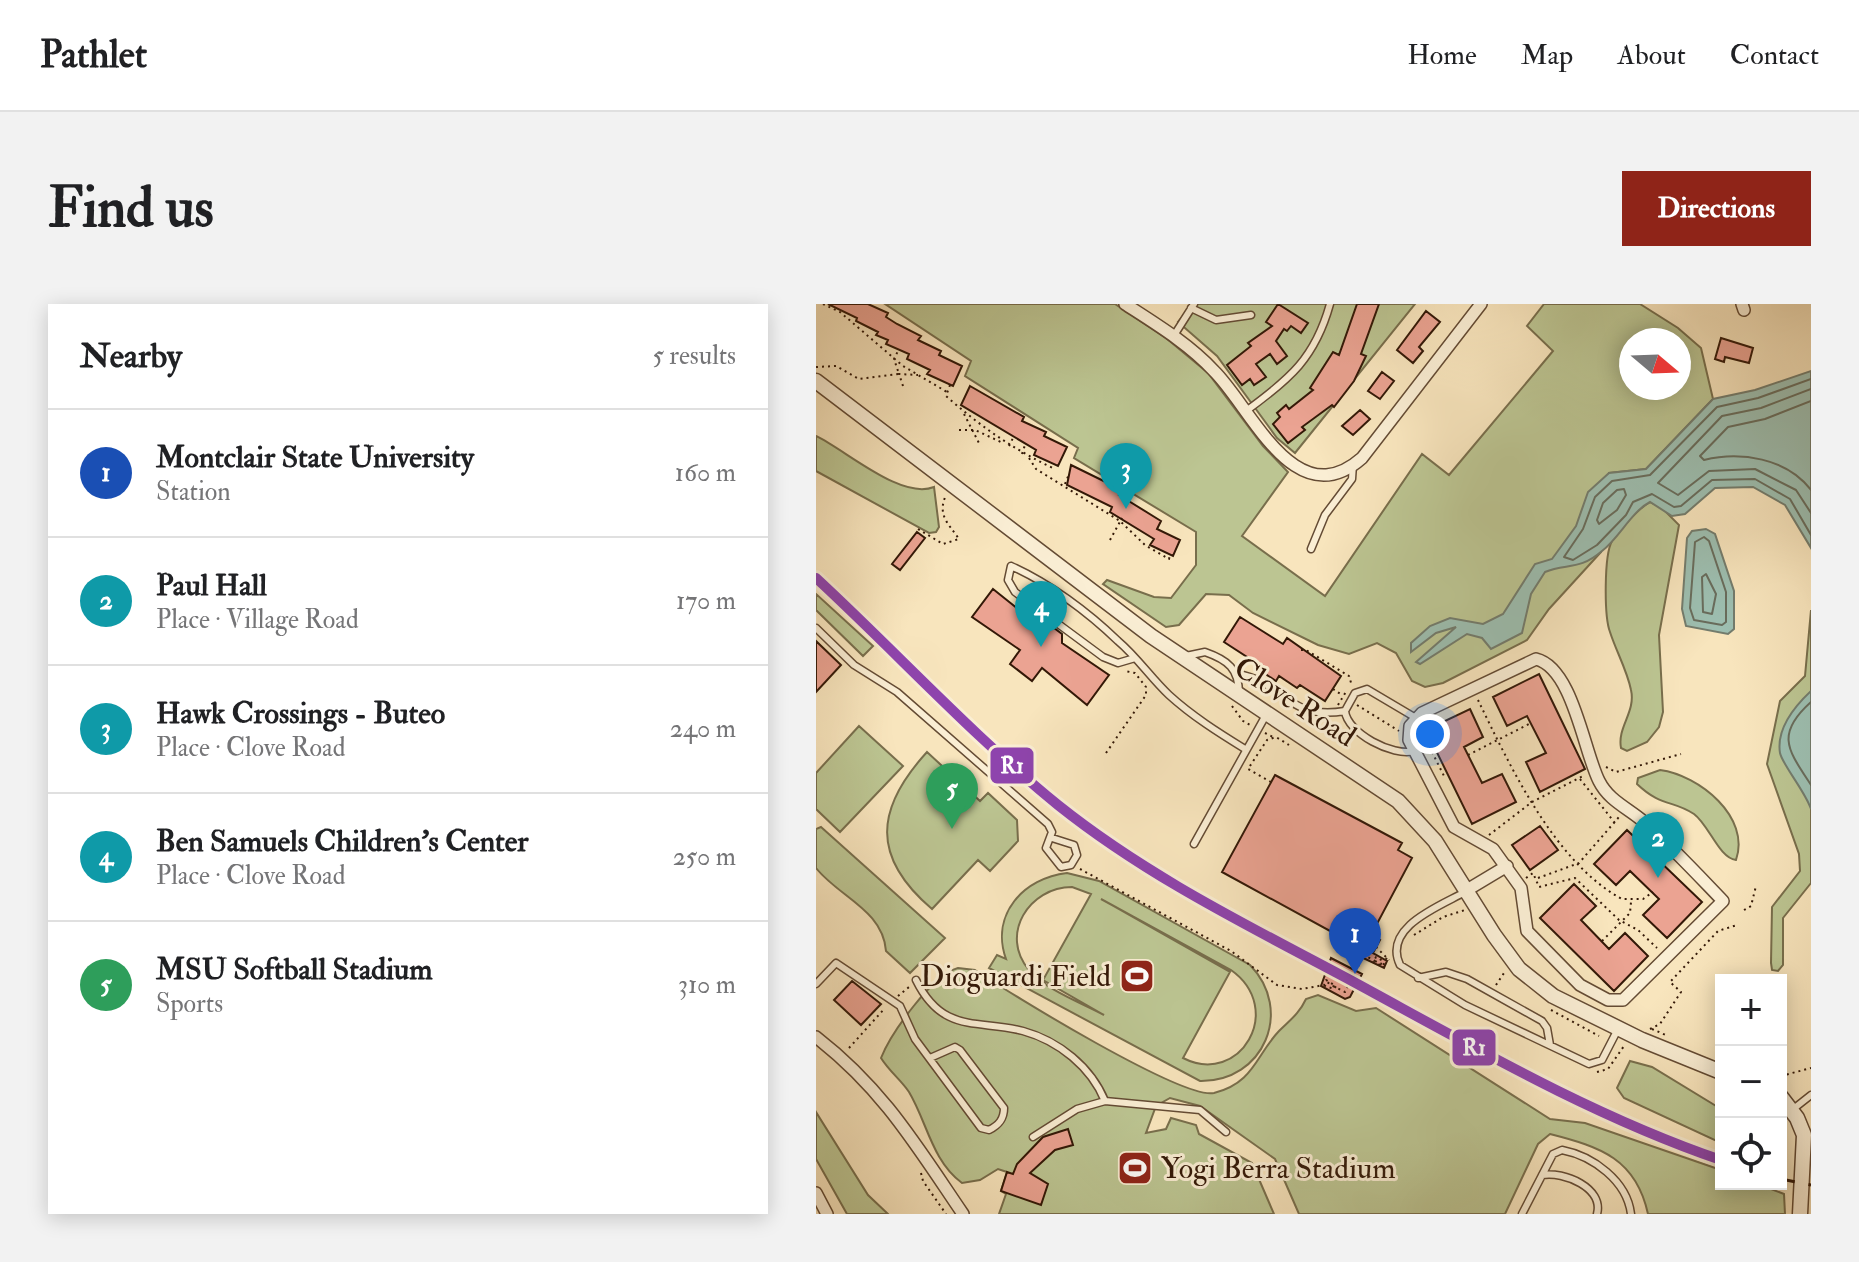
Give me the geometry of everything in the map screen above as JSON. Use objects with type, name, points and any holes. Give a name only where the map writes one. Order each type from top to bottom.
[{"type":"street","points":[[1125,304],[1212,368],[1280,456],[1296,467],[1321,474],[1339,471],[1353,464],[1378,438],[1481,304]]},
{"type":"street","name":"Clove Road","points":[[816,381],[1182,658],[1386,792],[1408,810],[1435,841],[1519,969],[1576,1010],[1715,1069]]},
{"type":"street","points":[[1529,660],[1548,665],[1585,734],[1595,771],[1608,794],[1645,823],[1723,901],[1630,995],[1615,1002],[1580,985],[1527,931],[1523,920],[1523,893],[1507,866],[1481,841],[1454,827],[1409,735],[1416,718],[1529,660]]},
{"type":"street","points":[[1471,897],[1507,866]]},
{"type":"street","points":[[816,1037],[865,1077],[963,1214]]},
{"type":"street","points":[[1787,1104],[1805,1145],[1802,1212]]},
{"type":"street","points":[[816,1193],[827,1214]]},
{"type":"lane","points":[[1245,412],[1297,370],[1311,353],[1330,304]]},
{"type":"lane","points":[[1173,337],[1192,306],[1216,320],[1251,315]]},
{"type":"lane","points":[[1311,549],[1325,515],[1352,479],[1353,464]]},
{"type":"lane","points":[[1135,658],[1118,663],[1091,648],[1015,592],[1008,580],[1011,566],[1036,579],[1102,626],[1135,658],[1170,696],[1245,749]]},
{"type":"lane","points":[[816,628],[854,665],[897,692],[1048,824],[1052,838],[1046,848],[1055,864],[1071,865],[1077,855],[1074,845],[1052,838]]},
{"type":"lane","points":[[1182,658],[1205,652],[1231,666],[1237,674],[1239,697]]},
{"type":"lane","points":[[1237,674],[1252,677],[1311,713],[1342,711]]},
{"type":"lane","points":[[1416,718],[1367,689],[1346,698],[1342,711],[1358,731],[1393,752],[1417,748]]},
{"type":"lane","points":[[1194,844],[1266,715]]},
{"type":"lane","points":[[1471,897],[1418,919],[1400,934],[1396,957],[1400,965],[1418,978],[1527,1037],[1593,1064],[1607,1054],[1618,1029]]},
{"type":"lane","points":[[816,984],[836,963],[893,1000],[930,1058],[981,1128],[989,1130],[996,1126],[1004,1108],[960,1050],[955,1047],[930,1058]]},
{"type":"lane","points":[[1418,978],[1446,972],[1467,979],[1542,1021],[1547,1028],[1550,1045]]},
{"type":"lane","points":[[916,980],[921,991],[968,1026],[1022,1031],[1066,1053],[1096,1079],[1105,1101]]},
{"type":"lane","points":[[1792,1110],[1811,1095]]},
{"type":"lane","points":[[1033,1137],[1077,1109],[1105,1101],[1200,1110],[1226,1132]]},
{"type":"lane","points":[[1805,1145],[1811,1127]]},
{"type":"lane","points":[[1522,1214],[1557,1150],[1569,1151],[1609,1172],[1627,1197],[1631,1214]]},
{"type":"lane","points":[[1542,1175],[1561,1175],[1595,1193],[1599,1199],[1597,1214]]},
{"type":"path","points":[[823,304],[846,314],[894,359],[947,392]]},
{"type":"path","points":[[875,344],[879,336]]},
{"type":"path","points":[[899,349],[894,359],[903,386]]},
{"type":"path","points":[[906,367],[909,360]]},
{"type":"path","points":[[816,367],[836,366],[859,379],[919,375]]},
{"type":"path","points":[[927,381],[930,375]]},
{"type":"path","points":[[950,385],[946,396],[1009,446],[1056,468],[1051,477]]},
{"type":"path","points":[[963,408],[980,445]]},
{"type":"path","points":[[992,433],[995,427]]},
{"type":"path","points":[[959,430],[975,430],[1009,446]]},
{"type":"path","points":[[1009,446],[1014,436]]},
{"type":"path","points":[[1022,454],[1025,445]]},
{"type":"path","points":[[1029,458],[1031,465],[1064,485],[1077,497],[1106,515],[1121,519],[1151,549],[1169,559],[1170,555]]},
{"type":"path","points":[[1064,485],[1069,474]]},
{"type":"path","points":[[1077,497],[1080,491]]},
{"type":"path","points":[[1088,503],[1091,497]]},
{"type":"path","points":[[918,529],[943,544],[959,539],[943,519],[943,499]]},
{"type":"path","points":[[1106,515],[1110,506]]},
{"type":"path","points":[[1110,540],[1121,519]]},
{"type":"path","points":[[1140,538],[1142,533]]},
{"type":"path","points":[[1301,650],[1349,676],[1353,685],[1342,711]]},
{"type":"path","points":[[1106,753],[1146,695],[1146,687],[1135,673],[1121,671]]},
{"type":"path","points":[[1473,688],[1497,740],[1532,802],[1565,851],[1618,897],[1631,900],[1646,898],[1653,892]]},
{"type":"path","points":[[1333,689],[1409,735]]},
{"type":"path","points":[[1468,755],[1531,723]]},
{"type":"path","points":[[1271,782],[1248,769],[1261,745],[1273,737],[1292,746]]},
{"type":"path","points":[[1417,748],[1424,754],[1431,750],[1445,778]]},
{"type":"path","points":[[1481,841],[1532,802],[1595,771],[1606,767],[1616,772],[1681,754]]},
{"type":"path","points":[[1579,778],[1615,823]]},
{"type":"path","points":[[1536,879],[1579,863],[1621,816]]},
{"type":"path","points":[[1071,865],[1231,951],[1277,985],[1302,989],[1324,985],[1326,980],[1336,986],[1334,989],[1325,986],[1327,982],[1333,986],[1345,992],[1364,955],[1375,961],[1381,964],[1383,961],[1376,957],[1373,962],[1383,966],[1387,956]]},
{"type":"path","points":[[1515,879],[1522,874],[1526,878],[1533,873],[1539,887],[1575,878],[1622,922],[1638,930],[1661,951]]},
{"type":"path","points":[[1744,910],[1751,906],[1756,886]]},
{"type":"path","points":[[1409,937],[1471,897]]},
{"type":"path","points":[[1602,941],[1630,913],[1631,900]]},
{"type":"path","points":[[1647,1029],[1660,1024],[1666,1010],[1681,992],[1670,982],[1718,931],[1737,925]]},
{"type":"path","points":[[1673,963],[1680,971]]},
{"type":"path","points":[[1496,986],[1506,969]]},
{"type":"path","points":[[845,1051],[916,980]]},
{"type":"path","points":[[1787,1074],[1811,1068]]},
{"type":"path","points":[[914,1162],[946,1214]]},
{"type":"green space","points":[[885,304],[1115,304],[1166,338],[1208,373],[1263,446],[1288,472],[1242,536],[1325,596],[1422,454],[1449,475],[1553,351],[1527,326],[1544,304],[1640,304],[1678,328],[1619,328],[1619,400],[1691,400],[1691,339],[1701,348],[1713,399],[1646,469],[1609,473],[1601,552],[1549,609],[1527,640],[1443,683],[1425,687],[1412,681],[1396,653],[1377,643],[1349,654],[1318,645],[1253,613],[1229,595],[1206,594],[1179,625],[1166,627],[1103,584],[1107,580],[1154,597],[1171,598],[1196,565],[1196,532],[1074,458],[1078,448],[965,376],[971,361]]},
{"type":"green space","points":[[1193,304],[1415,304],[1295,453],[1277,438],[1217,356],[1178,322]]},
{"type":"green space","points":[[816,436],[890,481],[906,487],[934,487],[939,527],[936,532],[929,533],[816,471]]},
{"type":"green space","points":[[1650,502],[1661,507],[1679,525],[1659,635],[1663,712],[1659,727],[1647,742],[1627,751],[1621,748],[1620,740],[1632,698],[1608,624],[1606,572],[1612,541],[1630,519]]},
{"type":"green space","points":[[816,594],[873,646],[863,656],[816,610]]},
{"type":"green space","points":[[1811,610],[1811,883],[1783,918],[1783,965],[1778,971],[1772,970],[1771,963],[1772,907],[1800,871],[1799,854],[1767,764],[1780,701],[1805,676]]},
{"type":"green space","points":[[859,726],[903,766],[840,832],[816,809],[816,773]]},
{"type":"green space","points":[[927,752],[980,801],[988,793],[1017,820],[1018,841],[990,871],[978,860],[932,909],[898,871],[890,852],[887,832],[897,793]]},
{"type":"green space","points":[[1660,770],[1690,780],[1705,789],[1729,814],[1739,844],[1736,860],[1724,854],[1694,814],[1660,800],[1637,784],[1638,778]]},
{"type":"green space","points":[[821,827],[945,938],[910,973],[886,951],[883,937],[869,914],[816,868],[816,829]]},
{"type":"green space","name":"Dioguardi Field","points":[[1067,873],[1099,881],[1250,965],[1263,983],[1270,1002],[1266,1040],[1256,1057],[1241,1070],[1222,1078],[1200,1081],[989,968],[997,955],[1006,959],[1002,943],[1003,927],[1014,901],[1037,882]],"holes":[[[1072,887],[1091,894],[1043,980],[1104,1015],[1045,984],[1029,970],[1020,956],[1018,928],[1023,915],[1043,895]],[[1101,899],[1231,970],[1247,986],[1255,1004],[1255,1023],[1249,1040],[1238,1053],[1222,1062],[1204,1064],[1183,1058],[1230,972]]]},
{"type":"green space","points":[[958,968],[975,970],[1057,1021],[1134,1063],[1196,1091],[1214,1093],[1246,1075],[1306,999],[1318,995],[1356,1011],[1376,1008],[1550,1119],[1585,1123],[1715,1168],[1715,1190],[1774,1190],[1784,1194],[1785,1214],[1648,1214],[1635,1180],[1614,1158],[1585,1144],[1550,1134],[1538,1144],[1505,1214],[1299,1214],[1275,1159],[1200,1106],[1170,1098],[1156,1106],[1146,1133],[1166,1129],[1171,1118],[1196,1125],[1199,1134],[1252,1163],[1274,1214],[999,1214],[1006,1194],[1001,1191],[1007,1172],[998,1169],[980,1180],[962,1183],[952,1174],[937,1152],[909,1092],[881,1058],[903,1020],[925,993]]},
{"type":"green space","points":[[1630,1061],[1652,1067],[1715,1105],[1715,1140],[1624,1098],[1617,1088]]},
{"type":"green space","points":[[816,1112],[868,1195],[888,1214],[847,1214],[816,1159]]},
{"type":"water","points":[[1811,371],[1811,548],[1785,505],[1753,487],[1715,488],[1685,514],[1672,516],[1650,502],[1594,557],[1545,572],[1531,594],[1522,633],[1491,649],[1482,638],[1467,634],[1420,664],[1416,662],[1456,627],[1436,633],[1411,652],[1411,643],[1430,626],[1450,618],[1483,624],[1503,614],[1535,564],[1552,559],[1576,526],[1588,492],[1609,473],[1646,469],[1713,399],[1755,390]]},
{"type":"water","points":[[1706,529],[1715,534],[1734,591],[1734,629],[1728,634],[1686,626],[1682,609],[1687,538],[1692,531]]},
{"type":"water","points":[[1811,691],[1811,809],[1782,758],[1780,744],[1788,718]]},
{"type":"building","points":[[828,304],[868,304],[888,313],[886,317],[921,336],[918,340],[962,366],[953,386],[927,374],[930,370],[907,359],[909,354],[886,344],[888,340],[876,335],[878,332]]},
{"type":"building","points":[[1278,304],[1308,323],[1301,333],[1291,326],[1287,331],[1284,329],[1276,341],[1287,356],[1277,364],[1270,354],[1256,364],[1266,377],[1254,385],[1250,379],[1242,385],[1227,365],[1251,346],[1248,343],[1272,326],[1266,322]]},
{"type":"building","points":[[1357,304],[1379,304],[1361,354],[1366,356],[1354,381],[1334,407],[1332,405],[1302,427],[1305,430],[1288,443],[1273,424],[1280,417],[1277,413],[1286,405],[1289,409],[1313,390],[1310,388],[1333,352],[1339,355]]},
{"type":"building","points":[[1426,311],[1440,322],[1419,347],[1423,351],[1413,363],[1397,350]]},
{"type":"building","points":[[1721,338],[1753,348],[1749,363],[1725,357],[1724,362],[1715,359]]},
{"type":"building","points":[[1382,372],[1394,381],[1380,399],[1368,391]]},
{"type":"building","points":[[970,386],[1024,417],[1022,421],[1046,432],[1044,436],[1067,447],[1058,466],[1034,455],[1036,450],[961,405]]},
{"type":"building","points":[[1360,410],[1370,419],[1353,435],[1342,426]]},
{"type":"building","points":[[1071,465],[1122,490],[1119,495],[1161,521],[1157,529],[1180,540],[1173,556],[1150,545],[1154,539],[1110,512],[1112,507],[1067,485]]},
{"type":"building","points":[[917,532],[925,538],[900,570],[892,564]]},
{"type":"building","points":[[993,589],[1038,625],[1046,622],[1062,634],[1062,643],[1109,675],[1087,705],[1042,668],[1032,681],[1010,664],[1020,650],[972,617]]},
{"type":"building","points":[[1240,617],[1283,644],[1287,638],[1341,676],[1325,701],[1279,676],[1276,681],[1264,673],[1267,670],[1224,642]]},
{"type":"building","points":[[816,641],[841,665],[816,692]]},
{"type":"building","points":[[1539,674],[1585,769],[1540,792],[1526,762],[1546,753],[1527,716],[1507,726],[1493,697]]},
{"type":"building","points":[[1470,709],[1483,737],[1464,747],[1482,783],[1502,774],[1516,802],[1472,824],[1426,730]]},
{"type":"building","points":[[1275,775],[1402,843],[1398,850],[1412,858],[1371,935],[1380,940],[1373,953],[1387,961],[1384,968],[1359,956],[1363,949],[1222,872]]},
{"type":"building","points":[[1540,826],[1558,850],[1530,870],[1512,845]]},
{"type":"building","points":[[1627,830],[1702,902],[1667,938],[1643,915],[1659,899],[1630,871],[1616,885],[1594,864]]},
{"type":"building","points":[[1574,884],[1596,906],[1581,920],[1609,949],[1625,933],[1648,956],[1614,991],[1540,918]]},
{"type":"building","points":[[1331,958],[1362,974],[1350,997],[1345,999],[1321,986]]},
{"type":"building","points":[[852,981],[881,1004],[861,1025],[834,1000]]},
{"type":"building","points":[[1068,1129],[1073,1145],[1055,1150],[1030,1173],[1048,1184],[1041,1205],[1001,1191],[1007,1172],[1013,1174],[1017,1164],[1043,1137]]},
{"type":"railway","points":[[816,578],[1026,778],[1092,831],[1128,855],[1238,921],[1533,1078],[1626,1123],[1715,1158]]},
{"type":"railway","points":[[1787,1180],[1811,1185]]},
{"type":"transit line","name":"R1","points":[[816,578],[1026,778],[1092,831],[1128,855],[1238,921],[1533,1078],[1626,1123],[1715,1158]]},
{"type":"place","name":"Hawk Crossings - Buteo","points":[[1126,509]]},
{"type":"place","name":"Ben Samuels Children's Center","points":[[1041,647]]},
{"type":"place","name":"MSU Softball Stadium","points":[[952,829]]},
{"type":"place","name":"Paul Hall","points":[[1658,878]]},
{"type":"place","name":"Montclair State University","points":[[1355,974]]},
{"type":"place","name":"Dioguardi Field","points":[[1137,976]]},
{"type":"place","name":"Yogi Berra Stadium","points":[[1135,1168]]}]
